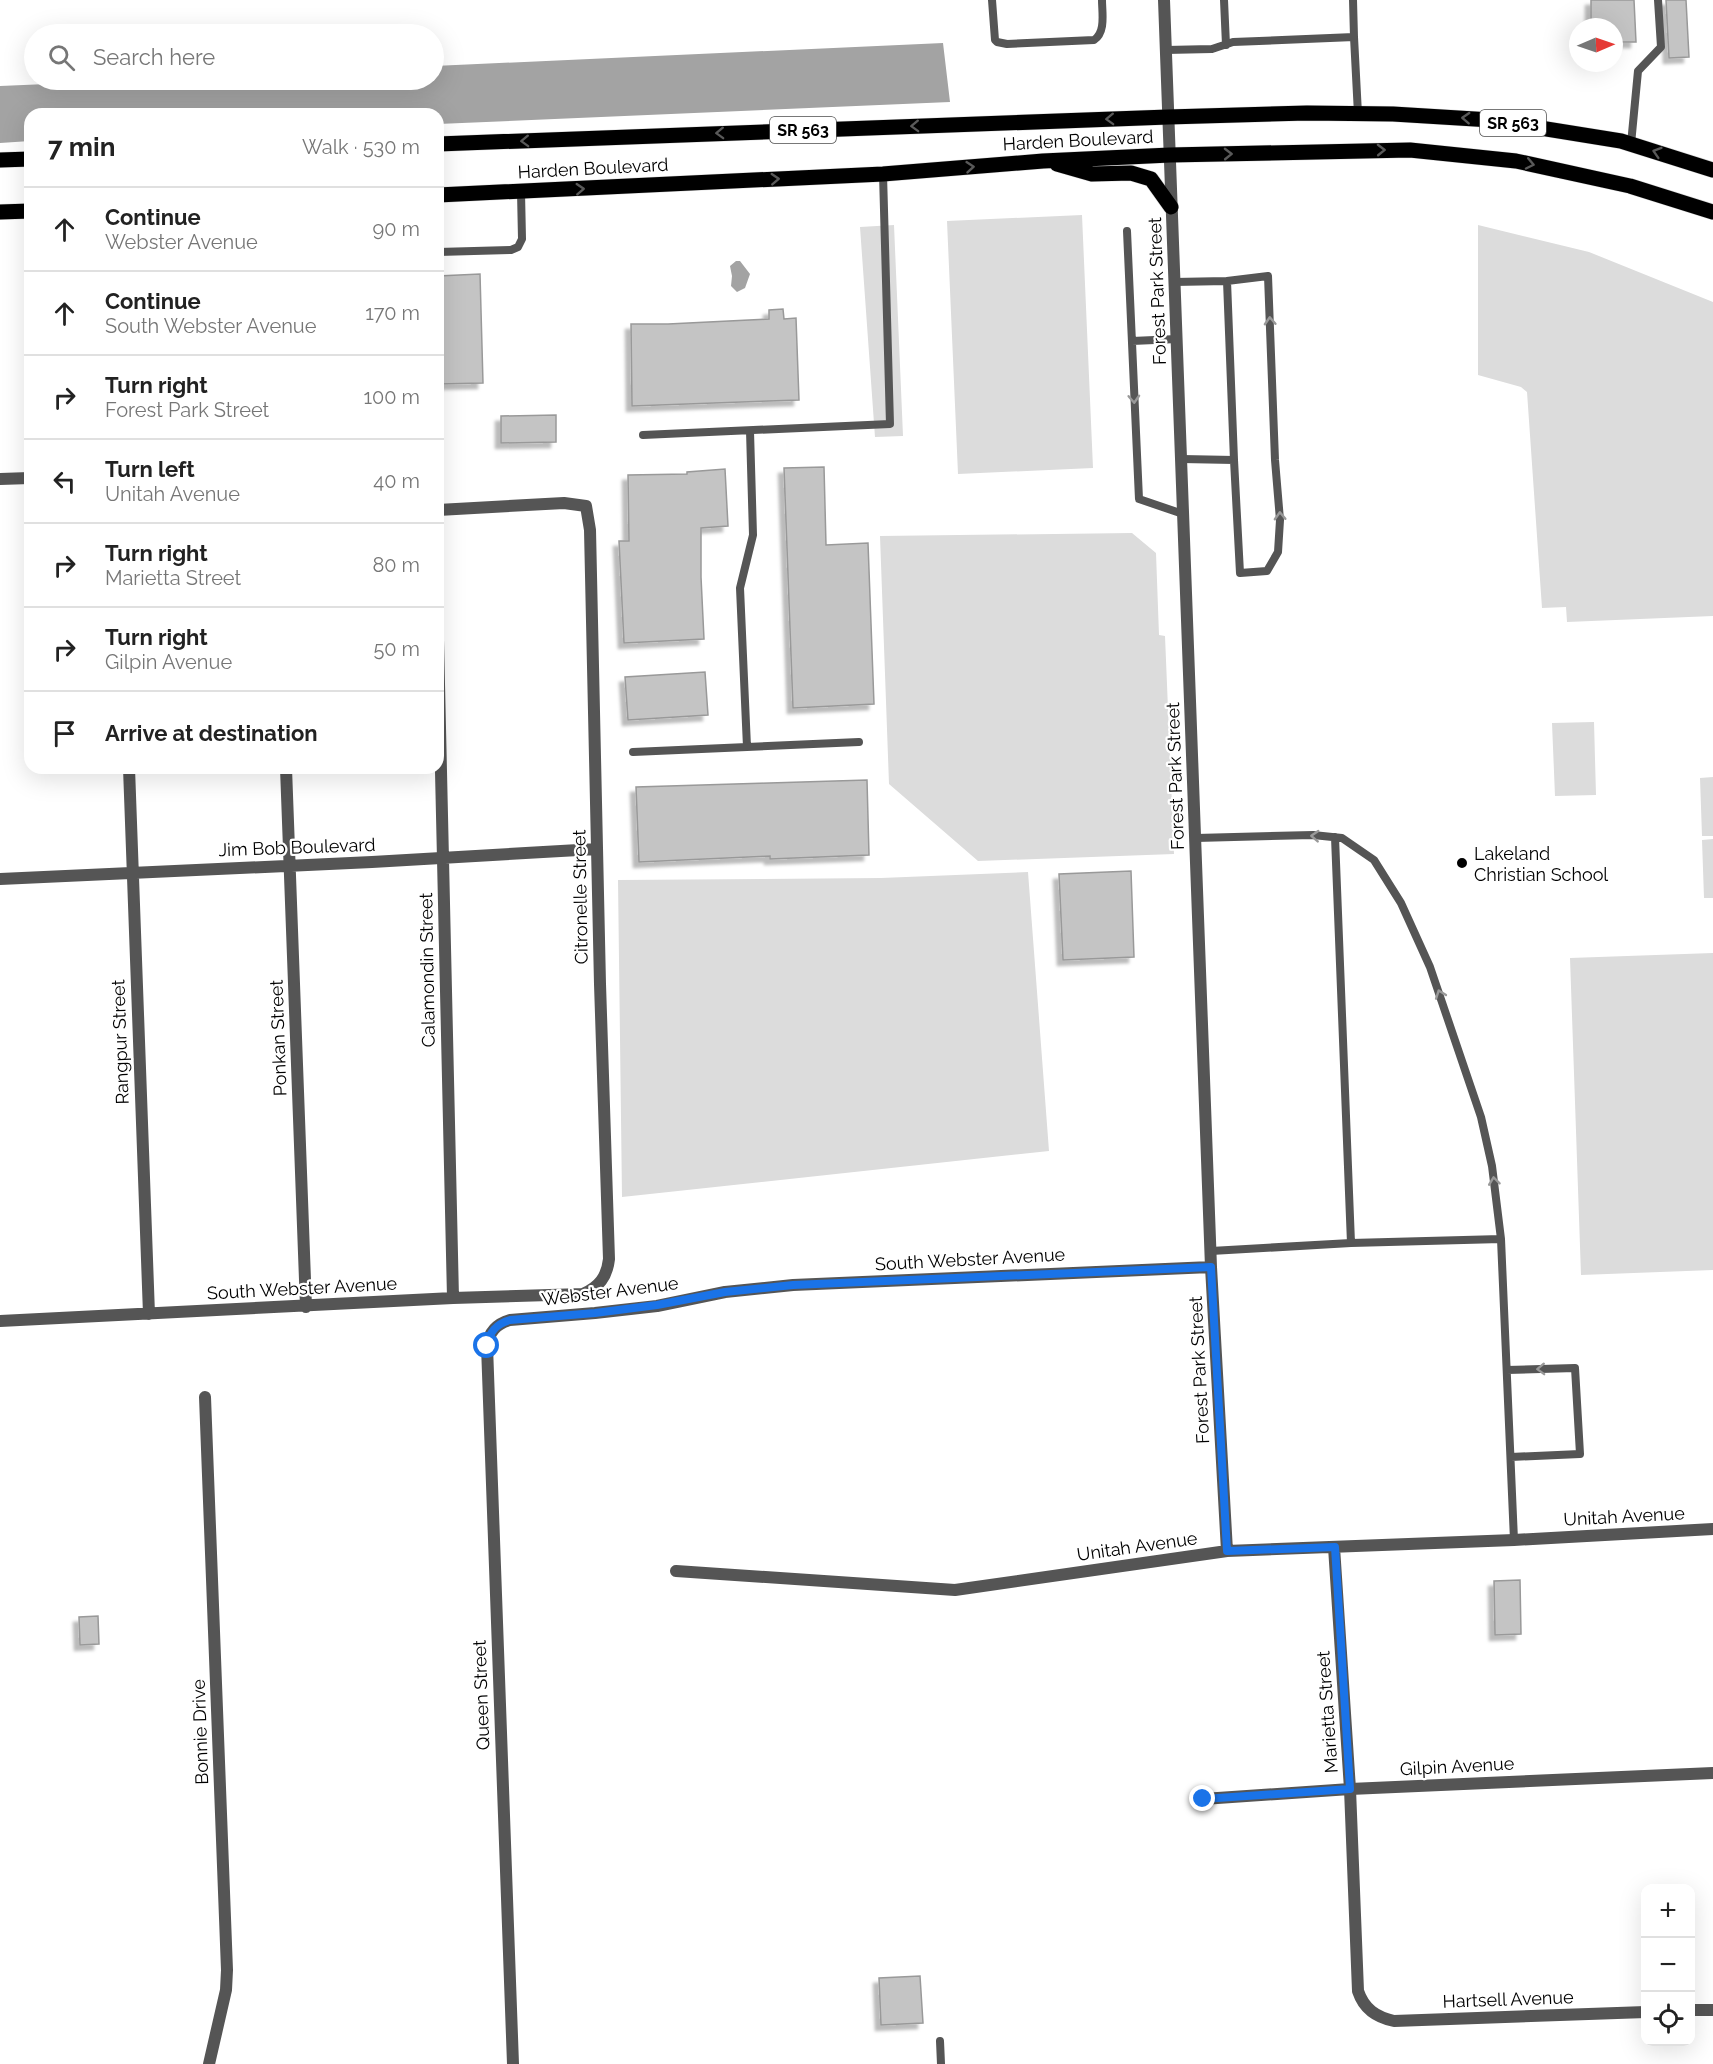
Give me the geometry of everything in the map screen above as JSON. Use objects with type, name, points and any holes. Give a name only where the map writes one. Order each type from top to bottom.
[{"type":"main road","name":"Harden Boulevard","points":[[444,144],[1168,117],[1307,113],[1358,114],[1491,120],[1631,144],[1713,170]]},
{"type":"main road","name":"Harden Boulevard","points":[[444,195],[883,174],[1042,161],[1170,155],[1410,150],[1516,161],[1630,186],[1713,212]]},
{"type":"main road","points":[[0,160],[24,159]]},
{"type":"main road","points":[[1042,161],[1092,174],[1131,173],[1151,179],[1172,207]]},
{"type":"main road","points":[[0,212],[24,211]]},
{"type":"street","name":"Forest Park Street","points":[[1164,0],[1211,1267],[1227,1551]]},
{"type":"street","points":[[0,479],[24,478]]},
{"type":"street","name":"Citronelle Street","points":[[444,510],[564,503],[586,506],[590,530],[596,849],[609,1259],[608,1270],[602,1282]]},
{"type":"street","name":"Rangpur Street","points":[[129,774],[149,1314]]},
{"type":"street","name":"Ponkan Street","points":[[286,774],[306,1307]]},
{"type":"street","name":"Calamondin Street","points":[[441,774],[453,1298]]},
{"type":"street","name":"Jim Bob Boulevard","points":[[0,879],[596,849]]},
{"type":"street","name":"South Webster Avenue","points":[[731,1292],[793,1285],[1211,1267]]},
{"type":"street","name":"South Webster Avenue","points":[[0,1321],[453,1298],[583,1294],[594,1290],[602,1282]]},
{"type":"street","name":"Webster Avenue","points":[[495,1328],[502,1322],[510,1320],[647,1307],[731,1292]]},
{"type":"street","name":"Queen Street","points":[[495,1328],[489,1335],[487,1346],[513,2064]]},
{"type":"street","name":"Bonnie Drive","points":[[205,1397],[227,1970],[226,1990],[209,2064]]},
{"type":"street","name":"Unitah Avenue","points":[[676,1571],[955,1590],[1227,1551],[1514,1540],[1713,1528]]},
{"type":"street","name":"Marietta Street","points":[[1335,1547],[1350,1789],[1358,1991],[1361,2000],[1373,2013]]},
{"type":"street","name":"Gilpin Avenue","points":[[1203,1799],[1350,1789],[1713,1773]]},
{"type":"street","points":[[1695,2010],[1713,2010]]},
{"type":"street","name":"Hartsell Avenue","points":[[1373,2013],[1394,2020],[1641,2012]]},
{"type":"lane","points":[[992,0],[995,40],[1007,44],[1094,40],[1100,35],[1102,29],[1102,0]]},
{"type":"lane","points":[[1224,0],[1226,45]]},
{"type":"lane","points":[[1353,0],[1358,114]]},
{"type":"lane","points":[[1631,144],[1638,71],[1661,47],[1658,0]]},
{"type":"lane","points":[[1166,50],[1212,49],[1233,42],[1354,37]]},
{"type":"lane","points":[[643,435],[890,424],[883,174]]},
{"type":"lane","points":[[444,252],[511,250],[518,247],[522,239],[521,192]]},
{"type":"lane","points":[[1127,231],[1139,499],[1184,514]]},
{"type":"lane","points":[[1174,282],[1227,281],[1268,276],[1275,460],[1281,520],[1278,552],[1267,571],[1240,573],[1233,460],[1227,281]]},
{"type":"lane","points":[[1132,340],[1177,339]]},
{"type":"lane","points":[[747,747],[740,588],[753,536],[750,431]]},
{"type":"lane","points":[[1182,459],[1233,460]]},
{"type":"lane","points":[[633,752],[859,742]]},
{"type":"lane","points":[[1196,838],[1313,835],[1342,838],[1374,860],[1401,903],[1430,968],[1457,1042],[1481,1117],[1492,1166],[1501,1239],[1514,1540]]},
{"type":"lane","points":[[1335,837],[1351,1244]]},
{"type":"lane","points":[[1211,1251],[1501,1239]]},
{"type":"lane","points":[[1507,1370],[1575,1368],[1580,1454],[1510,1457]]},
{"type":"lane","points":[[940,2041],[941,2064]]},
{"type":"shaded area","points":[[943,43],[950,102],[444,124],[444,108],[24,108],[24,141],[0,143],[0,86],[24,85],[24,90],[444,90],[444,66]]},
{"type":"shaded area","points":[[1082,215],[1093,468],[958,474],[947,221]]},
{"type":"shaded area","points":[[894,225],[903,436],[875,437],[860,227]]},
{"type":"shaded area","points":[[1478,225],[1589,252],[1713,302],[1713,616],[1567,622],[1566,607],[1542,608],[1527,392],[1521,387],[1478,375]]},
{"type":"shaded area","points":[[740,261],[750,274],[745,288],[737,292],[731,286],[730,266]]},
{"type":"shaded area","points":[[1132,533],[1156,553],[1159,635],[1165,636],[1174,854],[978,861],[889,784],[880,536]]},
{"type":"shaded area","points":[[1594,722],[1596,795],[1555,796],[1552,723]]},
{"type":"shaded area","points":[[1713,777],[1713,836],[1702,836],[1700,778]]},
{"type":"shaded area","points":[[1713,839],[1713,898],[1704,898],[1702,840]]},
{"type":"shaded area","points":[[1028,872],[1049,1151],[622,1197],[618,880],[881,878]]},
{"type":"shaded area","points":[[1713,953],[1713,1270],[1581,1275],[1570,958]]},
{"type":"building","points":[[1591,0],[1634,0],[1636,42],[1623,42],[1623,18],[1591,18]]},
{"type":"building","points":[[1666,0],[1686,0],[1689,57],[1669,58]]},
{"type":"building","points":[[480,274],[483,383],[444,384],[444,276]]},
{"type":"building","points":[[783,309],[784,319],[796,318],[799,400],[632,406],[631,324],[769,319],[769,310]]},
{"type":"building","points":[[556,415],[556,442],[501,443],[501,416]]},
{"type":"building","points":[[824,467],[826,545],[868,543],[874,704],[793,708],[784,468]]},
{"type":"building","points":[[725,469],[728,526],[701,528],[704,639],[624,643],[619,541],[629,541],[628,475],[687,474],[687,472]]},
{"type":"building","points":[[705,672],[708,715],[628,720],[625,677]]},
{"type":"building","points":[[867,780],[869,855],[770,859],[770,856],[639,862],[636,787]]},
{"type":"building","points":[[1131,871],[1134,957],[1063,960],[1059,874]]},
{"type":"building","points":[[1520,1580],[1521,1634],[1495,1635],[1494,1581]]},
{"type":"building","points":[[98,1616],[99,1644],[80,1645],[79,1617]]},
{"type":"building","points":[[920,1976],[923,2023],[881,2025],[879,1978]]},
{"type":"place","name":"Lakeland Christian School","points":[[1462,863]]},
{"type":"route","points":[[487,1346],[489,1335],[495,1328],[502,1322],[510,1320],[595,1313],[793,1285],[1211,1267],[1227,1551],[1335,1547],[1350,1789],[1203,1799]]}]
